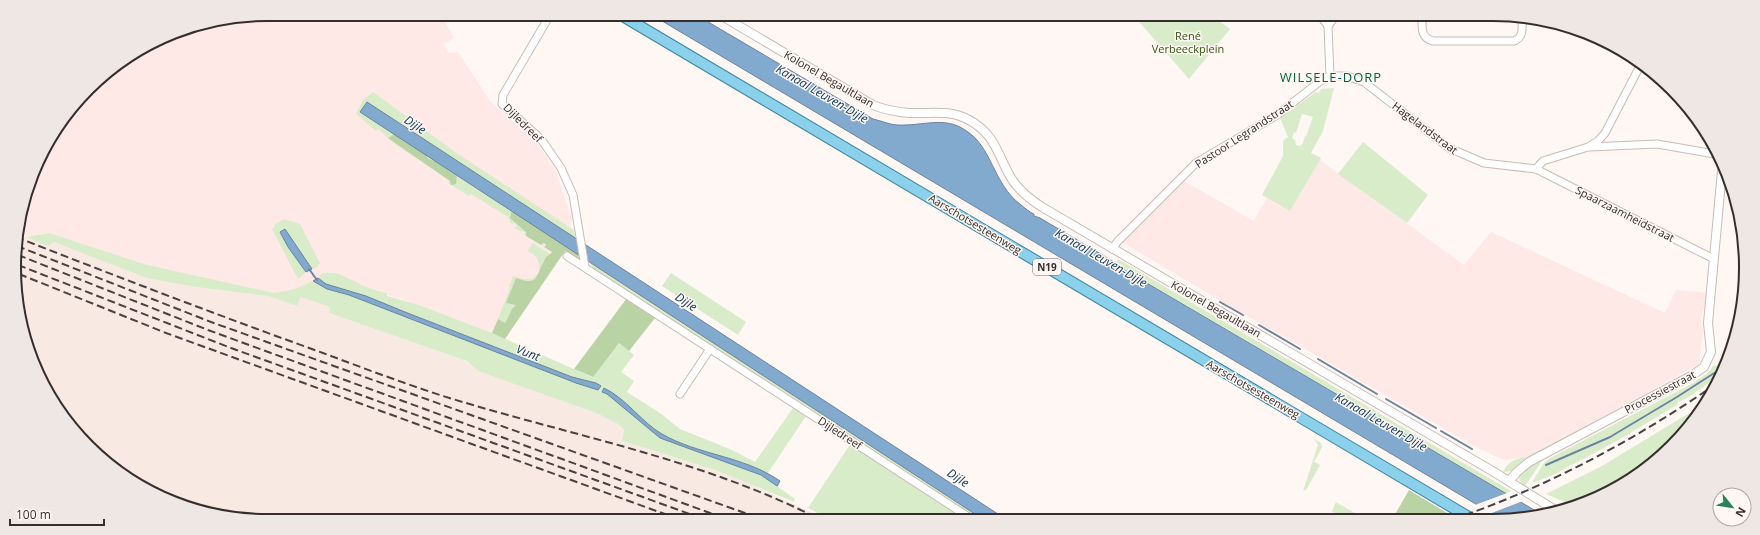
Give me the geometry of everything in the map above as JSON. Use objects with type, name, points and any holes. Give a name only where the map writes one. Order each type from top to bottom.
[{"type":"main road","name":"Aarschotsesteenweg","points":[[631,21],[1464,514]]},
{"type":"street","name":"Dijledreef","points":[[546,21],[503,95],[502,104],[541,139],[561,168],[573,195],[580,236],[582,266]]},
{"type":"street","name":"Kolonel Begaultlaan","points":[[731,21],[874,105],[896,112],[946,112],[971,120],[992,140],[1013,181],[1030,199],[1551,507]]},
{"type":"street","points":[[1324,21],[1328,26],[1330,76]]},
{"type":"street","points":[[1328,26],[1332,21]]},
{"type":"street","points":[[1422,21],[1423,33],[1426,38],[1433,42],[1514,41],[1522,34],[1522,23]]},
{"type":"street","points":[[1536,169],[1542,161],[1588,147],[1598,141],[1605,133],[1638,69]]},
{"type":"street","name":"Pastoor Legrandstraat","points":[[1112,248],[1196,163],[1258,128],[1330,76]]},
{"type":"street","name":"Hagelandstraat","points":[[1330,76],[1348,76],[1364,82],[1449,148],[1463,156],[1495,165],[1536,169]]},
{"type":"street","points":[[1588,147],[1657,144],[1711,154]]},
{"type":"street","name":"Spaarzaamheidstraat","points":[[1536,169],[1714,259]]},
{"type":"street","name":"Processiestraat","points":[[1509,482],[1517,472],[1529,462],[1692,376],[1704,367],[1711,352],[1708,323],[1721,177]]},
{"type":"street","name":"Dijledreef","points":[[567,256],[964,514]]},
{"type":"street","points":[[680,394],[710,349]]},
{"type":"street","name":"Kolonel Begaultlaan","points":[[1540,500],[1556,506]]},
{"type":"shaded area","points":[[268,21],[444,21],[454,38],[444,44],[449,53],[458,52],[490,101],[538,144],[556,172],[572,219],[565,251],[505,339],[329,272],[321,274],[321,276],[300,288],[287,292],[274,293],[144,264],[50,233],[26,237],[23,235],[29,204],[46,158],[72,117],[105,82],[144,54],[158,46],[188,34],[204,29],[235,23]]},
{"type":"shaded area","points":[[1320,160],[1464,265],[1491,232],[1665,313],[1676,290],[1707,293],[1706,309],[1703,309],[1701,322],[1703,333],[1699,364],[1620,408],[1526,457],[1504,460],[1474,446],[1221,301],[1122,242],[1184,181],[1254,221],[1267,198],[1290,211]]},
{"type":"shaded area","points":[[23,236],[48,246],[53,242],[196,287],[268,296],[297,306],[301,297],[331,307],[329,313],[467,361],[478,371],[596,413],[618,424],[624,430],[622,441],[715,470],[750,484],[815,514],[268,514],[235,512],[204,506],[188,501],[158,489],[117,463],[82,430],[54,391],[46,377],[34,347],[26,316],[23,300],[21,268]]},
{"type":"green space","name":"René Verbeeckplein","points":[[1138,21],[1219,21],[1230,29],[1189,79]]},
{"type":"green space","points":[[1334,88],[1323,131],[1311,153],[1321,158],[1290,211],[1262,195],[1283,156],[1283,141],[1288,137],[1280,118],[1316,92],[1319,93],[1321,89]],"holes":[[[1302,114],[1313,117],[1303,143],[1300,146],[1296,145],[1295,140],[1292,138],[1294,132],[1296,133]]]},
{"type":"green space","points":[[373,92],[458,154],[574,230],[575,238],[367,102],[361,112],[534,225],[526,236],[524,234],[526,232],[515,228],[517,225],[513,223],[511,224],[508,217],[471,194],[469,196],[448,183],[450,181],[395,144],[378,129],[376,131],[356,114],[362,101]]},
{"type":"green space","points":[[395,134],[425,153],[428,159],[438,162],[457,174],[456,184],[451,185],[450,181],[388,138]]},
{"type":"green space","points":[[1363,142],[1428,195],[1407,223],[1338,174]]},
{"type":"green space","points":[[512,211],[578,254],[579,258],[577,259],[565,251],[505,339],[492,333],[498,319],[505,323],[512,309],[516,305],[506,303],[516,278],[529,281],[536,278],[542,264],[552,252],[544,247],[546,245],[544,243],[541,245],[526,236],[526,232],[510,218]]},
{"type":"green space","points":[[284,219],[300,224],[320,263],[316,268],[312,269],[286,230],[280,231],[288,247],[306,272],[298,279],[272,229],[275,224]]},
{"type":"green space","points":[[50,233],[144,264],[274,293],[304,285],[315,280],[321,274],[340,274],[369,288],[387,293],[387,296],[419,305],[492,333],[592,377],[619,343],[634,355],[621,372],[634,381],[627,392],[660,413],[680,429],[732,450],[755,462],[793,408],[806,416],[766,476],[780,483],[778,487],[795,499],[794,502],[715,470],[622,441],[624,430],[618,424],[596,413],[478,371],[467,361],[329,313],[330,307],[301,297],[297,306],[268,296],[196,287],[147,278],[54,242],[48,246],[26,237]]},
{"type":"green space","points":[[533,243],[550,254],[542,264],[536,278],[526,281],[516,278],[506,303],[516,305],[512,309],[505,323],[498,319],[510,288],[508,284],[510,285],[513,276],[529,279],[534,277],[539,270],[538,261],[532,253],[527,251]]},
{"type":"green space","points":[[1118,259],[1511,491],[1505,494],[1484,480],[1121,267],[1122,265],[1116,262]]},
{"type":"green space","points":[[590,262],[975,514],[966,514],[593,269]]},
{"type":"green space","points":[[671,273],[746,322],[738,335],[662,286]]},
{"type":"green space","points":[[627,298],[655,318],[629,351],[619,343],[593,377],[574,369]]},
{"type":"green space","points":[[1719,365],[1717,369],[1690,389],[1615,433],[1545,465],[1546,466],[1615,435],[1679,397],[1716,373],[1712,381],[1687,398],[1678,402],[1677,405],[1615,442],[1553,475],[1532,483],[1543,464],[1550,458],[1695,382],[1709,372],[1713,366]]},
{"type":"green space","points":[[1693,411],[1678,430],[1655,453],[1643,463],[1602,489],[1567,503],[1546,494],[1602,466]]},
{"type":"green space","points":[[1601,418],[1602,420],[1528,458],[1512,471],[1503,472],[1507,465],[1512,461],[1526,457]]},
{"type":"green space","points":[[1314,439],[1321,443],[1322,447],[1314,462],[1320,465],[1306,490],[1303,491],[1318,445]]},
{"type":"green space","points":[[851,443],[958,514],[819,514],[808,508]]},
{"type":"green space","points":[[1544,458],[1525,486],[1519,477],[1521,473],[1524,469]]},
{"type":"green space","points":[[1409,490],[1447,513],[1447,514],[1395,514]]},
{"type":"green space","points":[[1336,502],[1356,514],[1334,513],[1332,511]]},
{"type":"water","name":"Kanaal Leuven-Dijle","points":[[662,21],[706,21],[873,119],[896,125],[949,123],[965,130],[974,137],[981,146],[1011,196],[1034,214],[1034,216],[1040,218],[1116,263],[1116,265],[1535,510],[1493,514]]},
{"type":"water","name":"Dijle","points":[[367,102],[998,514],[975,514],[360,112]]},
{"type":"water","points":[[285,229],[312,269],[306,272],[288,247],[280,232]]},
{"type":"water","points":[[318,278],[326,284],[366,296],[572,377],[596,383],[601,386],[598,390],[576,383],[349,295],[327,289],[313,281]]},
{"type":"water","points":[[604,388],[620,398],[654,429],[662,434],[691,447],[751,466],[780,481],[777,486],[761,475],[660,438],[607,394],[602,392]]},
{"type":"pier","points":[[1507,493],[1523,501],[1489,514],[1475,505]]},
{"type":"waterway","name":"Vunt","points":[[309,269],[317,280]]},
{"type":"waterway","points":[[1220,302],[1243,315]]},
{"type":"waterway","points":[[1259,325],[1300,349]]},
{"type":"waterway","points":[[1318,359],[1377,394]]},
{"type":"waterway","points":[[1546,465],[1610,437],[1716,372]]},
{"type":"waterway","points":[[1386,399],[1436,428]]},
{"type":"waterway","points":[[1441,431],[1472,449]]},
{"type":"railway","points":[[23,240],[207,311],[413,386],[490,410],[679,463],[771,496],[809,514]]},
{"type":"railway","points":[[22,248],[211,322],[748,514]]},
{"type":"railway","points":[[22,256],[208,330],[713,514]]},
{"type":"railway","points":[[21,266],[231,348],[690,514]]},
{"type":"railway","points":[[21,275],[166,333],[665,514]]},
{"type":"railway","points":[[1467,514],[1523,492],[1590,460],[1654,424],[1706,391]]},
{"type":"district","name":"WILSELE-DORP","points":[[1331,77]]}]
